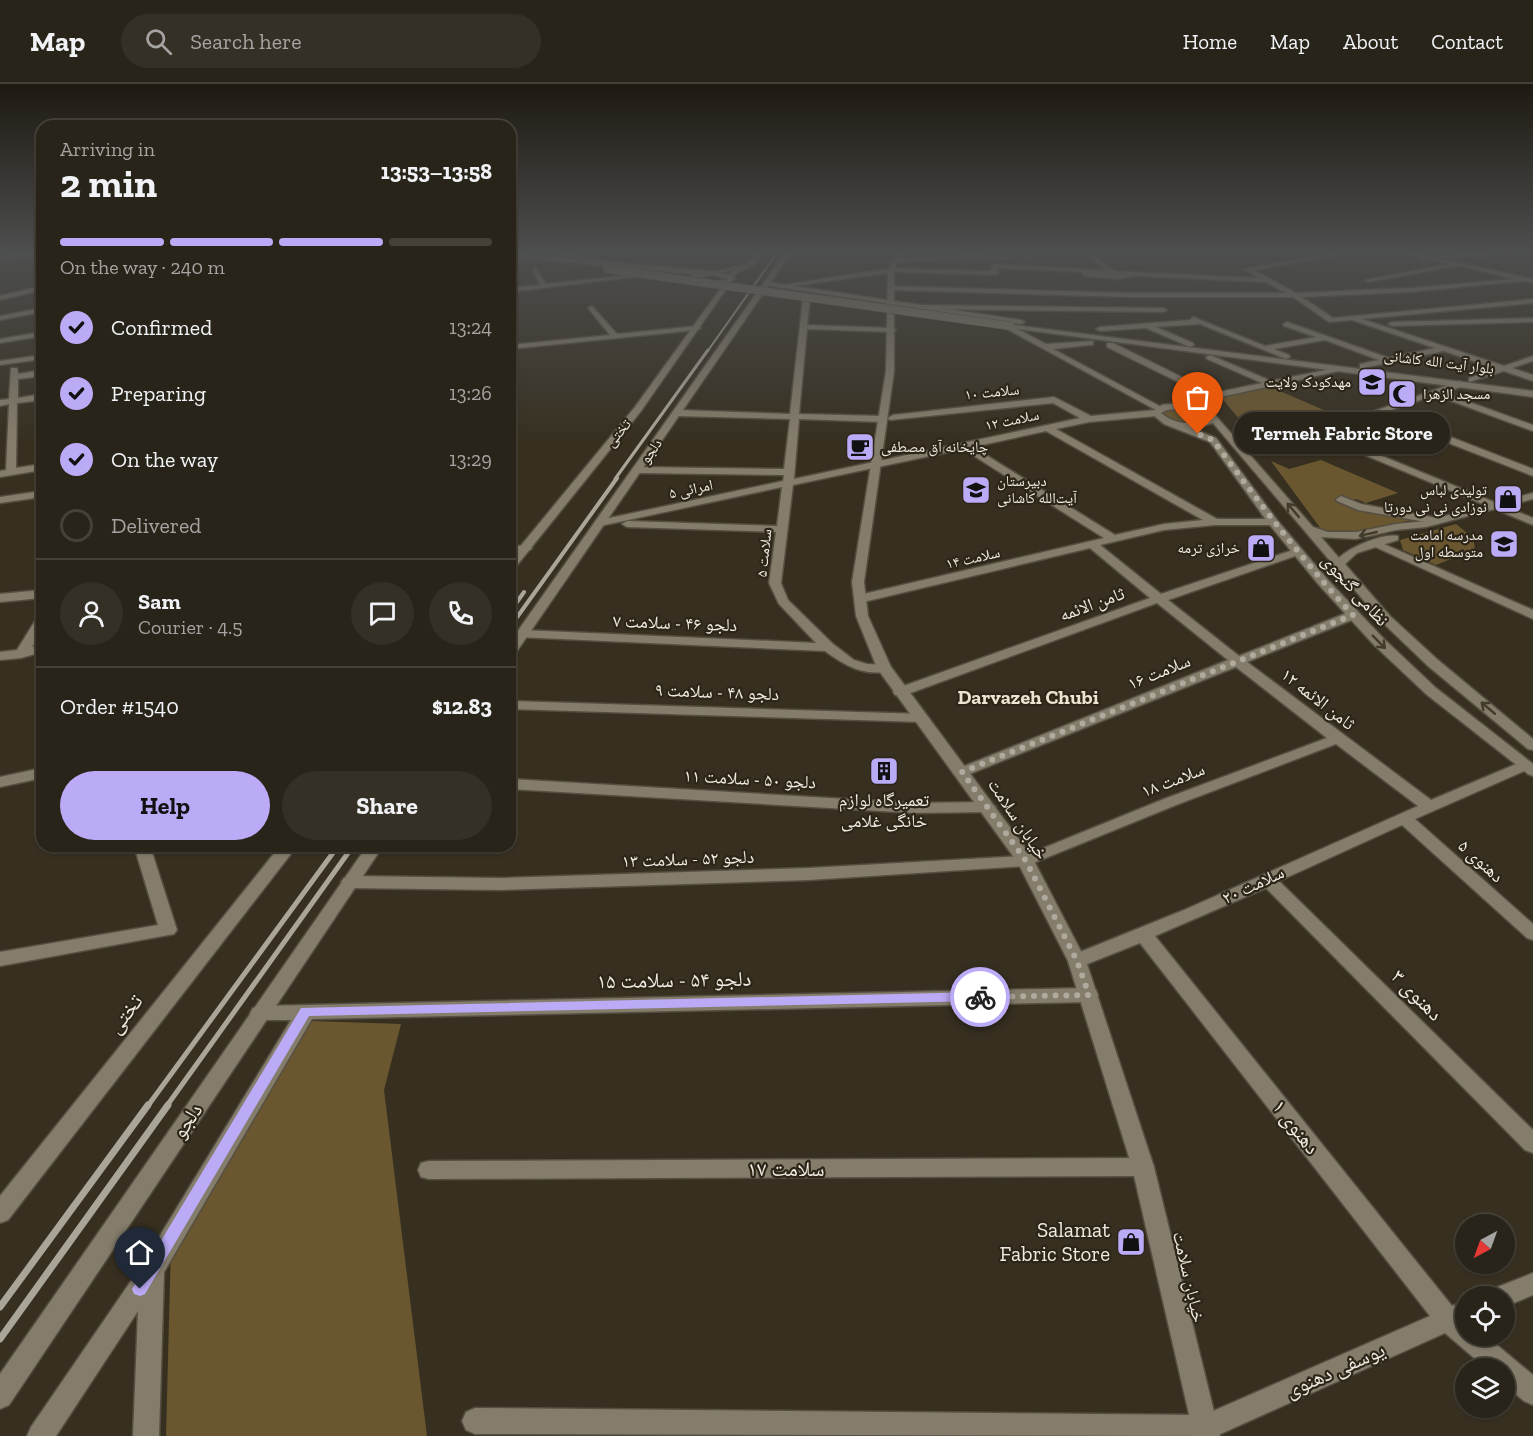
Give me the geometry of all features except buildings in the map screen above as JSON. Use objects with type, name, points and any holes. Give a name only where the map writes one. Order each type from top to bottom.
[{"type":"street","points":[[0,318],[26,313]]},
{"type":"street","points":[[596,313],[615,336]]},
{"type":"street","name":"تختی","points":[[516,560],[638,409],[707,313]]},
{"type":"street","name":"دلجو","points":[[516,642],[746,313]]},
{"type":"street","name":"سلامت ۵","points":[[805,313],[789,478],[775,583],[783,601],[828,647],[849,663],[866,668],[884,669]]},
{"type":"street","name":"خیابان سلامت","points":[[893,313],[888,418],[875,465],[858,582],[862,616],[884,669],[1026,861],[1077,961],[1143,1167],[1205,1432]]},
{"type":"street","points":[[922,313],[1087,337]]},
{"type":"street","name":"بلوار آیت الله کاشانی","points":[[942,313],[1010,326],[1191,345],[1533,388]]},
{"type":"street","name":"بلوار آیت الله کاشانی","points":[[957,313],[1335,369],[1533,394]]},
{"type":"street","points":[[1322,313],[1332,320],[1411,313]]},
{"type":"street","points":[[1352,319],[1533,378]]},
{"type":"street","points":[[1368,324],[1533,320]]},
{"type":"street","points":[[1100,329],[1197,321],[1286,357]]},
{"type":"street","points":[[1287,324],[1389,361]]},
{"type":"street","points":[[1010,326],[1158,411],[1168,422],[1213,440],[1220,437],[1234,440]]},
{"type":"street","points":[[1146,326],[1191,345]]},
{"type":"street","points":[[803,327],[892,330]]},
{"type":"street","points":[[516,346],[697,328]]},
{"type":"street","points":[[0,341],[36,335]]},
{"type":"street","points":[[1043,347],[1087,337]]},
{"type":"street","name":"بلوار آیت الله کاشانی","points":[[1087,337],[1124,339]]},
{"type":"street","points":[[1266,348],[1325,338]]},
{"type":"street","points":[[1110,345],[1213,396]]},
{"type":"street","points":[[1363,366],[1444,349]]},
{"type":"street","points":[[1210,357],[1270,384]]},
{"type":"street","points":[[0,363],[36,358]]},
{"type":"street","points":[[1472,380],[1533,358]]},
{"type":"street","points":[[1195,408],[1213,396],[1335,371],[1335,369]]},
{"type":"street","points":[[0,387],[13,377],[36,374]]},
{"type":"street","points":[[13,377],[13,402],[5,473],[36,468]]},
{"type":"street","points":[[1460,384],[1317,434],[1533,522]]},
{"type":"street","points":[[1434,392],[1533,428]]},
{"type":"street","points":[[0,403],[36,398]]},
{"type":"street","name":"سلامت ۱۰","points":[[678,413],[888,418],[1054,400],[1089,419]]},
{"type":"street","name":"سلامت ۱۲","points":[[789,478],[875,465],[1089,419],[1158,411],[1179,406],[1195,408]]},
{"type":"street","name":"نظامی گنجوی","points":[[1195,408],[1212,417],[1234,440],[1386,619],[1433,663],[1533,746]]},
{"type":"street","points":[[1377,412],[1533,473]]},
{"type":"street","points":[[1168,422],[1195,426],[1209,423],[1212,417]]},
{"type":"street","points":[[1048,428],[1215,522]]},
{"type":"street","name":"نظامی گنجوی","points":[[1213,440],[1273,522],[1353,615],[1431,691],[1529,768]]},
{"type":"street","points":[[965,446],[1113,539]]},
{"type":"street","points":[[638,470],[789,478]]},
{"type":"street","name":"امرائی ۵","points":[[600,523],[789,478]]},
{"type":"street","points":[[0,500],[36,495]]},
{"type":"street","points":[[1309,529],[1326,536],[1352,538],[1496,507],[1533,496]]},
{"type":"street","points":[[1341,499],[1358,507],[1431,522]]},
{"type":"street","name":"سلامت ۱۴","points":[[859,599],[1164,527],[1215,522],[1273,522]]},
{"type":"street","points":[[1338,565],[1353,551],[1427,528],[1431,522]]},
{"type":"street","points":[[600,523],[782,529]]},
{"type":"street","points":[[1375,543],[1533,615]]},
{"type":"street","name":"ثامن الائمه ۱۲","points":[[1093,544],[1238,662],[1428,806]]},
{"type":"street","points":[[516,549],[526,548]]},
{"type":"street","name":"ثامن الائمه","points":[[900,692],[1158,599],[1297,552]]},
{"type":"street","points":[[0,598],[36,595]]},
{"type":"street","name":"سلامت ۱۶","points":[[962,772],[1353,615]]},
{"type":"street","points":[[21,654],[36,629]]},
{"type":"street","name":"دلجو ۴۶ - سلامت ۷","points":[[522,634],[828,647]]},
{"type":"street","points":[[0,656],[36,650]]},
{"type":"street","name":"دلجو ۴۸ - سلامت ۹","points":[[516,705],[922,718]]},
{"type":"street","name":"سلامت ۱۸","points":[[1026,861],[1170,802],[1337,739]]},
{"type":"street","name":"سلامت ۲۰","points":[[1077,961],[1144,935],[1428,806],[1529,768]]},
{"type":"street","points":[[0,782],[36,774]]},
{"type":"street","name":"دلجو ۵۰ - سلامت ۱۱","points":[[516,784],[914,808],[988,807]]},
{"type":"street","name":"دهنوی ۵","points":[[1403,817],[1533,934]]},
{"type":"street","points":[[0,959],[168,930],[144,852]]},
{"type":"street","name":"تختی","points":[[0,1213],[284,852]]},
{"type":"street","name":"دلجو","points":[[0,1396],[371,852]]},
{"type":"street","name":"دلجو ۵۲ - سلامت ۱۳","points":[[351,882],[499,884],[809,874],[1026,861]]},
{"type":"street","name":"دهنوی ۳","points":[[1267,879],[1533,1144]]},
{"type":"street","name":"دهنوی ۱","points":[[1144,935],[1455,1318]]},
{"type":"street","name":"دلجو ۵۴ - سلامت ۱۵","points":[[260,1013],[1089,995]]},
{"type":"street","points":[[40,1436],[152,1270],[306,1012]]},
{"type":"street","name":"سلامت ۱۷","points":[[429,1170],[1143,1167]]},
{"type":"street","points":[[146,1436],[152,1270]]},
{"type":"street","points":[[1515,1291],[1533,1284]]},
{"type":"street","name":"یوسفی دهنوی","points":[[1205,1432],[1455,1328]]},
{"type":"street","name":"دهنوی ۱","points":[[1484,1346],[1533,1392]]},
{"type":"street","points":[[475,1421],[1205,1432]]},
{"type":"shaded area","points":[[1268,386],[1340,417],[1260,444],[1220,396]]},
{"type":"shaded area","points":[[1174,408],[1196,410],[1207,417],[1203,421],[1192,424],[1163,418],[1160,412]]},
{"type":"shaded area","points":[[1321,460],[1398,493],[1366,503],[1356,499],[1350,501],[1418,518],[1357,533],[1332,533],[1321,529],[1271,461],[1289,469]]},
{"type":"shaded area","points":[[1456,524],[1473,538],[1475,549],[1436,565],[1403,550],[1400,540]]},
{"type":"shaded area","points":[[312,1021],[401,1024],[384,1090],[427,1436],[166,1436],[171,1245]]},
{"type":"railway","points":[[707,352],[734,313]]},
{"type":"railway","points":[[615,479],[708,350]]},
{"type":"railway","points":[[516,619],[617,478]]},
{"type":"railway","points":[[516,603],[524,592]]},
{"type":"railway","points":[[147,1107],[334,852]]},
{"type":"railway","points":[[166,1107],[349,852]]},
{"type":"railway","points":[[0,1307],[148,1105]]},
{"type":"railway","points":[[0,1339],[168,1105]]},
{"type":"way so far","points":[[980,997],[1089,995],[1077,961],[1026,861],[962,772],[1353,615],[1273,522],[1213,440],[1198,434]]},
{"type":"place","name":"مهدکودک ولایت","points":[[1372,382]]},
{"type":"place","name":"مسجد الزهرا","points":[[1402,394]]},
{"type":"place","name":"Termeh Fabric Store","points":[[1198,434]]},
{"type":"place","name":"چایخانه آق مصطفی","points":[[860,447]]},
{"type":"place","name":"دبیرستان آیت‌الله کاشانی","points":[[976,490]]},
{"type":"place","name":"تولیدی لباس نوزادی نی نی دورتا","points":[[1508,499]]},
{"type":"place","name":"مدرسه امامت متوسطه اول","points":[[1504,544]]},
{"type":"place","name":"خرازی ترمه","points":[[1261,548]]},
{"type":"place","name":"تعمیرگاه لوازم خانگی غلامی","points":[[884,771]]},
{"type":"place","name":"Salamat Fabric Store","points":[[1131,1242]]},
{"type":"district","name":"Darvazeh Chubi","points":[[1028,697]]},
{"type":"route","points":[[140,1289],[306,1012],[980,997]]}]
